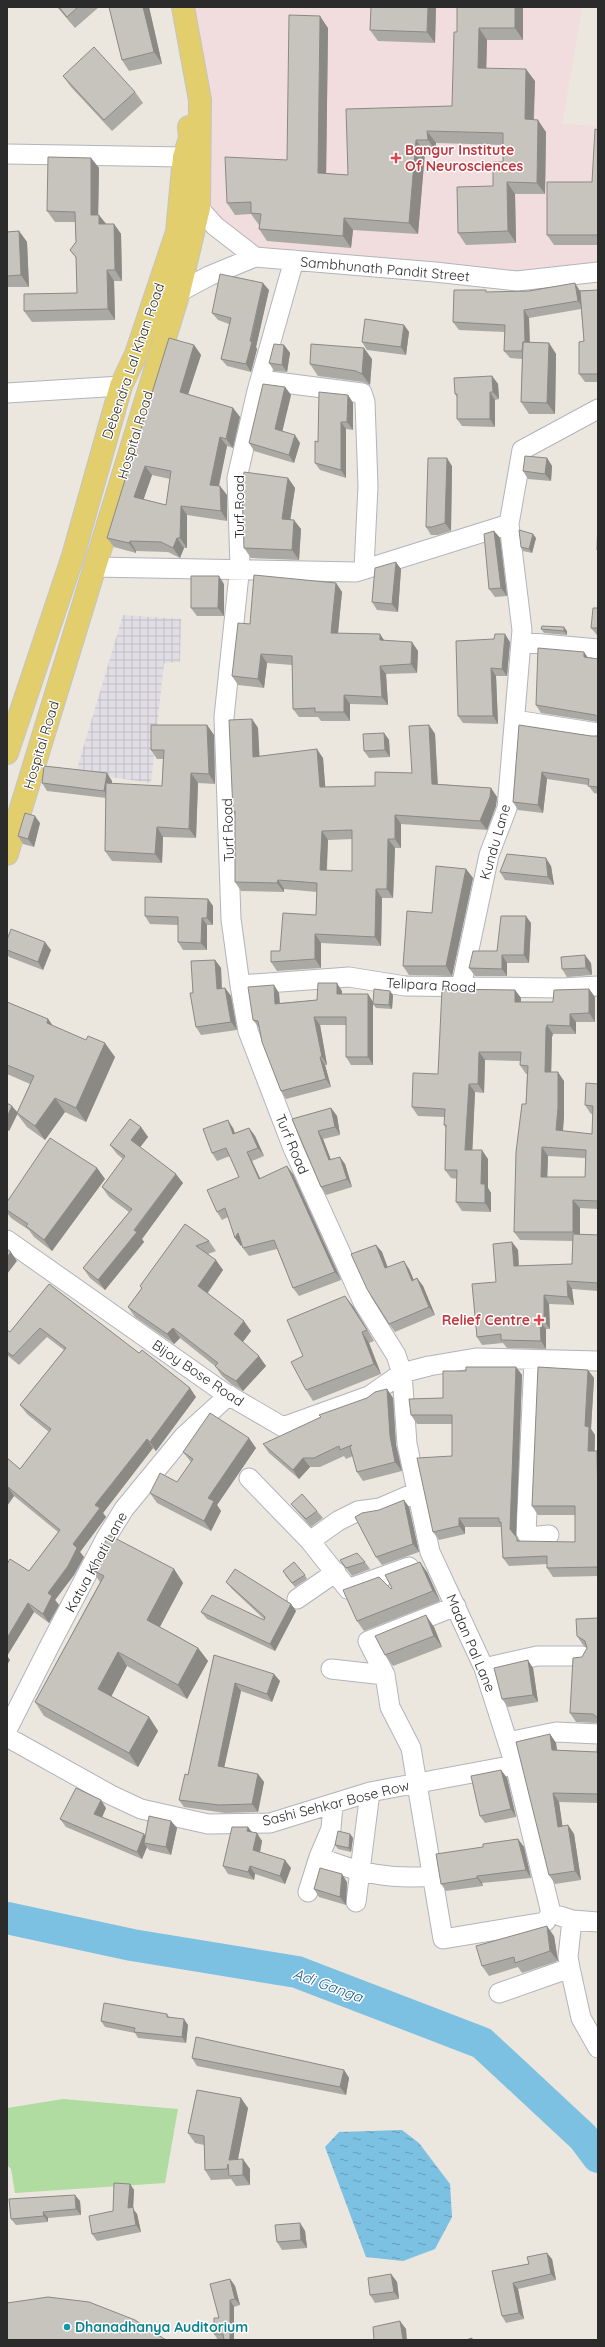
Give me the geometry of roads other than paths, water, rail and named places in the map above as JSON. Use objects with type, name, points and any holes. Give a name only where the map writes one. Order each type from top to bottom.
[{"type":"main road","name":"Debendra Lal Khan Road","points":[[7,753],[73,556],[121,386],[136,354],[177,232],[184,157],[190,138],[188,101],[177,52],[171,7]]},
{"type":"main road","name":"Hospital Road","points":[[7,854],[39,755],[94,567],[179,292],[198,208],[200,100],[183,7]]},
{"type":"street","points":[[7,154],[184,157]]},
{"type":"street","points":[[181,195],[198,208],[214,226],[255,257]]},
{"type":"street","name":"Sambhunath Pandit Street","points":[[179,292],[209,276],[255,257],[435,272],[517,281],[598,272]]},
{"type":"street","name":"Turf Road","points":[[294,260],[260,380],[237,478],[239,569],[224,717],[231,919],[248,1031],[293,1148],[363,1302],[396,1355],[402,1373]]},
{"type":"street","points":[[158,287],[179,292]]},
{"type":"street","points":[[260,380],[362,393],[365,402],[368,486],[364,569]]},
{"type":"street","points":[[7,392],[121,386]]},
{"type":"street","name":"Kundu Lane","points":[[461,987],[489,855],[506,808],[522,630],[509,524],[522,450],[598,409]]},
{"type":"street","points":[[94,567],[356,572],[509,524]]},
{"type":"street","points":[[521,642],[598,649]]},
{"type":"street","points":[[515,720],[598,733]]},
{"type":"street","name":"Telipara Road","points":[[240,985],[349,977],[405,986],[598,986]]},
{"type":"street","name":"Bijoy Bose Road","points":[[7,1240],[229,1395],[283,1428],[369,1396],[402,1373]]},
{"type":"street","points":[[402,1373],[429,1366],[476,1358],[505,1358],[534,1361],[598,1361]]},
{"type":"street","points":[[534,1361],[526,1532],[528,1537],[549,1535]]},
{"type":"street","name":"Madan Pal Lane","points":[[402,1373],[406,1444],[433,1558],[484,1668],[515,1765],[551,1913]]},
{"type":"street","name":"Katua Khati Lane","points":[[7,1730],[106,1538],[124,1509],[184,1436],[229,1395]]},
{"type":"street","points":[[249,1478],[310,1541],[348,1589],[433,1558]]},
{"type":"street","points":[[310,1541],[338,1521],[358,1511],[380,1508],[417,1492]]},
{"type":"street","points":[[297,1600],[336,1572]]},
{"type":"street","points":[[456,1606],[368,1641],[385,1675],[390,1707],[412,1748],[434,1876],[443,1939],[545,1922],[551,1913],[572,1920],[598,1922]]},
{"type":"street","points":[[484,1668],[537,1656],[582,1656]]},
{"type":"street","points":[[331,1670],[385,1675]]},
{"type":"street","points":[[508,1742],[556,1732],[598,1734]]},
{"type":"street","name":"Sashi Sehkar Bose Row","points":[[7,1737],[111,1796],[141,1809],[208,1824],[270,1823],[333,1805],[370,1792],[515,1765]]},
{"type":"street","points":[[356,1902],[370,1792]]},
{"type":"street","points":[[308,1892],[319,1857],[331,1829],[333,1805]]},
{"type":"street","points":[[319,1857],[343,1867],[381,1876],[410,1878],[434,1876]]},
{"type":"street","points":[[572,1920],[568,1957],[570,1968],[589,2017],[598,2048]]},
{"type":"street","points":[[499,1993],[570,1968]]},
{"type":"water","points":[[402,2130],[419,2143],[450,2184],[452,2217],[435,2249],[403,2261],[366,2257],[325,2147],[339,2132]]},
{"type":"waterway","name":"Adi Ganga","points":[[7,1918],[132,1945],[297,1972],[482,2043],[583,2137],[598,2157]]},
{"type":"place","name":"Bangur Institute Of Neurosciences","points":[[396,158]]},
{"type":"place","name":"Relief Centre","points":[[539,1320]]},
{"type":"place","name":"Dhanadhanya Auditorium","points":[[67,2327]]}]
